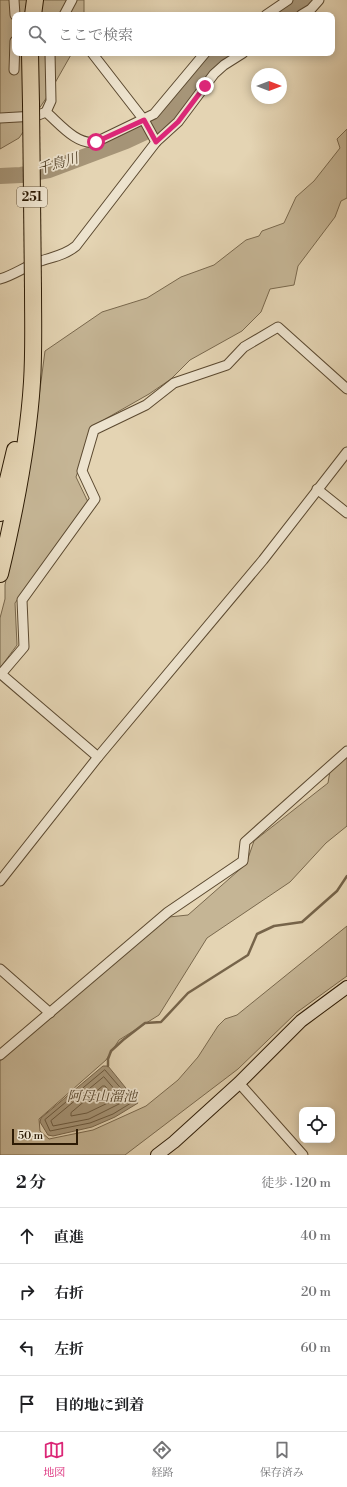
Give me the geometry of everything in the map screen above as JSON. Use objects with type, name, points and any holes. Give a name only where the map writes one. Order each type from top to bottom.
[{"type":"highway","points":[[33,12],[35,0]]},
{"type":"highway","name":"251","points":[[30,56],[33,290],[32,334]]},
{"type":"highway","points":[[0,513],[19,430],[32,334]]},
{"type":"highway","points":[[0,574],[12,518],[28,428],[32,381],[32,334]]},
{"type":"street","points":[[14,0],[15,12]]},
{"type":"street","points":[[66,12],[72,0]]},
{"type":"street","points":[[270,12],[288,0]]},
{"type":"street","points":[[305,12],[319,0]]},
{"type":"street","points":[[14,56],[14,70]]},
{"type":"street","points":[[0,118],[36,116],[46,112],[51,101],[50,56]]},
{"type":"street","points":[[94,56],[145,122],[154,140]]},
{"type":"street","points":[[46,112],[80,141],[89,144],[145,122],[163,105],[202,56]]},
{"type":"street","points":[[0,278],[17,273],[37,262],[66,253],[76,246],[154,140],[178,122],[214,74],[224,65],[238,56]]},
{"type":"street","points":[[98,757],[1,674],[24,648],[22,600],[95,499],[82,471],[94,430],[146,405],[174,382],[227,365],[244,347],[278,327],[347,390]]},
{"type":"street","points":[[339,382],[347,376]]},
{"type":"street","points":[[0,881],[98,757],[263,560],[347,452]]},
{"type":"street","points":[[317,489],[347,512]]},
{"type":"street","points":[[0,1055],[168,912],[243,861],[245,842],[347,751]]},
{"type":"street","points":[[0,970],[50,1013]]},
{"type":"street","points":[[157,1155],[174,1142],[239,1083],[301,1021],[347,988]]},
{"type":"street","points":[[239,1083],[303,1155]]},
{"type":"shaded area","points":[[0,0],[84,0],[84,12],[12,12],[12,56],[70,56],[47,97],[19,138],[0,149]]},
{"type":"shaded area","points":[[347,129],[347,198],[341,201],[335,217],[298,266],[294,285],[270,289],[261,312],[242,331],[190,360],[171,379],[149,394],[93,426],[76,477],[88,502],[15,603],[17,645],[0,668],[0,618],[5,599],[5,585],[34,435],[45,351],[102,312],[147,298],[181,277],[214,265],[246,240],[259,236],[262,231],[284,223],[296,197],[314,181],[340,148],[337,139]]},
{"type":"shaded area","points":[[347,756],[347,826],[326,843],[290,882],[207,938],[159,1015],[119,1040],[106,1060],[39,1119],[40,1131],[49,1139],[93,1130],[146,1106],[178,1080],[198,1057],[218,1026],[225,1019],[237,1015],[347,926],[347,976],[296,1013],[238,1069],[125,1155],[0,1155],[0,1061],[169,917],[188,915],[246,864],[254,841],[328,783],[330,771]]},
{"type":"water","name":"阿母山溜池","points":[[103,1066],[108,1066],[138,1103],[115,1117],[92,1127],[53,1136],[48,1135],[40,1122],[41,1118]]},
{"type":"waterway","name":"千鳥川","points":[[287,12],[305,0]]},
{"type":"waterway","name":"千鳥川","points":[[0,176],[21,175],[49,170],[126,141],[154,128],[179,102],[211,59],[216,56]]},
{"type":"waterway","points":[[108,1066],[108,1059],[111,1051],[123,1040],[145,1023],[161,1022],[188,993],[248,955],[257,934],[274,926],[302,922],[337,891],[347,876]]},
{"type":"route","points":[[96,142],[144,120],[156,142],[178,122],[205,86]]}]
